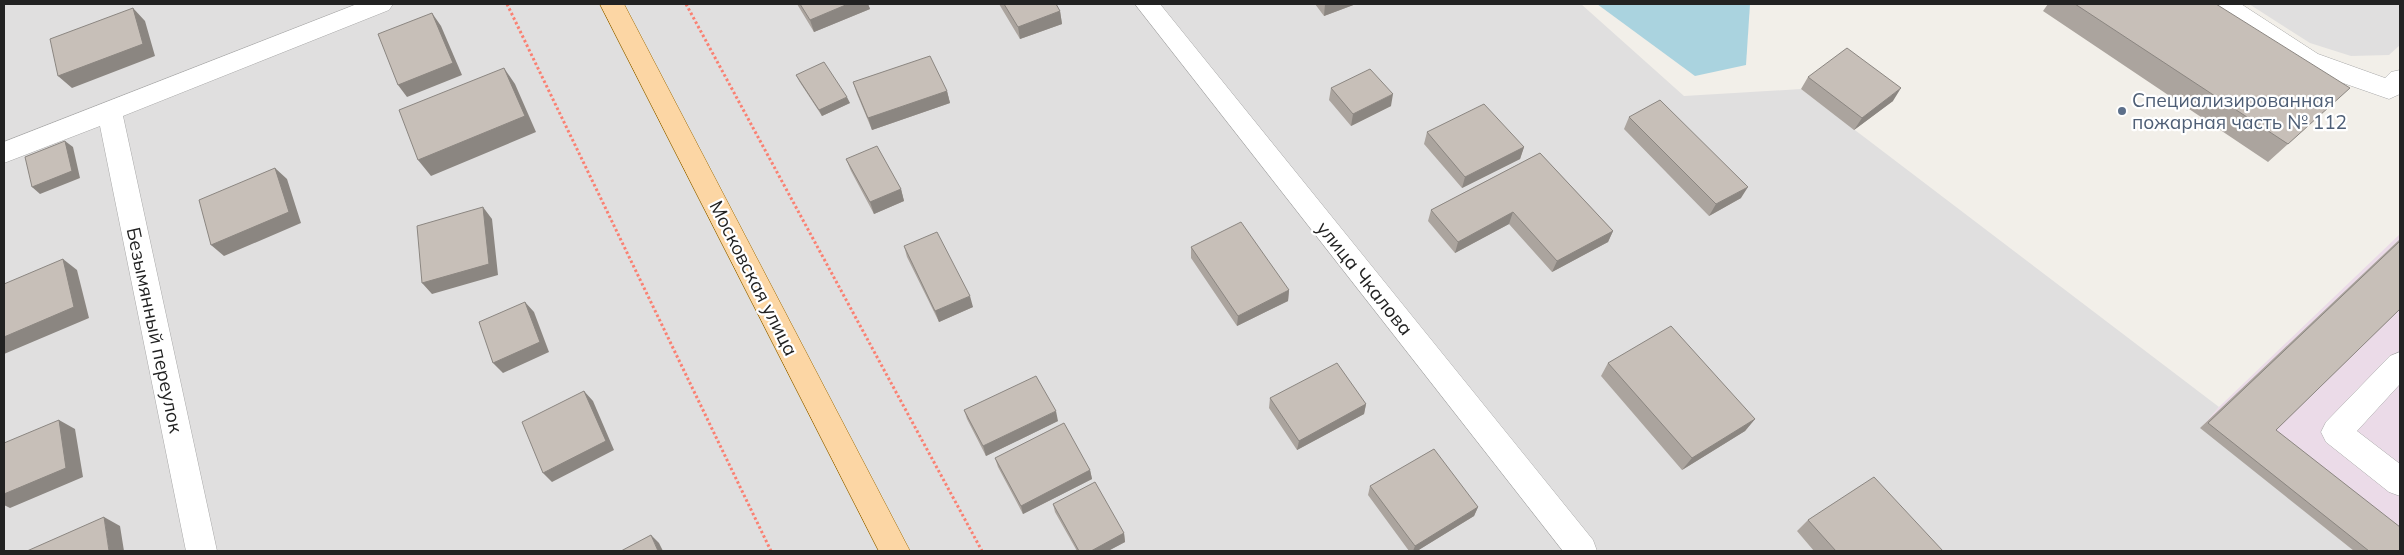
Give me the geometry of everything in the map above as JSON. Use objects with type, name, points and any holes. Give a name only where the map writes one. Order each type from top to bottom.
[{"type":"main road","name":"Московская улица","points":[[612,4],[895,551]]},
{"type":"street","points":[[4,152],[381,4]]},
{"type":"street","name":"улица Чкалова","points":[[1147,4],[1582,551]]},
{"type":"street","points":[[2222,4],[2309,61],[2394,84]]},
{"type":"street","name":"Безымянный переулок","points":[[110,110],[201,551]]},
{"type":"street","points":[[2400,365],[2336,432],[2400,482]]},
{"type":"path","points":[[507,4],[771,551]]},
{"type":"path","points":[[686,4],[982,551]]},
{"type":"shaded area","points":[[4,4],[1581,4],[1684,96],[1801,89],[2219,407],[2201,428],[2354,551],[4,551]]},
{"type":"shaded area","points":[[2249,4],[2400,4],[2400,45],[2389,55],[2351,56],[2310,43]]},
{"type":"shaded area","points":[[2400,234],[2400,551],[2201,428],[2219,407]]},
{"type":"water","points":[[1597,4],[1750,4],[1746,65],[1695,76]]},
{"type":"building","points":[[800,4],[848,4],[810,20]]},
{"type":"building","points":[[1004,4],[1056,4],[1060,11],[1018,27]]},
{"type":"building","points":[[2075,4],[2216,4],[2350,88],[2288,144]]},
{"type":"building","points":[[133,8],[143,44],[58,76],[50,39]]},
{"type":"building","points":[[432,13],[453,63],[398,85],[378,34]]},
{"type":"building","points":[[1847,48],[1901,88],[1862,118],[1808,77]]},
{"type":"building","points":[[930,56],[947,91],[868,118],[853,82]]},
{"type":"building","points":[[824,62],[847,97],[819,110],[796,75]]},
{"type":"building","points":[[504,68],[525,116],[418,160],[399,110]]},
{"type":"building","points":[[1370,69],[1393,94],[1353,114],[1331,88]]},
{"type":"building","points":[[1660,100],[1748,187],[1716,204],[1629,117]]},
{"type":"building","points":[[1484,104],[1524,147],[1465,177],[1427,132]]},
{"type":"building","points":[[65,141],[72,171],[32,187],[25,157]]},
{"type":"building","points":[[877,146],[901,189],[870,202],[846,159]]},
{"type":"building","points":[[1540,153],[1613,231],[1557,261],[1513,212],[1458,242],[1431,210]]},
{"type":"building","points":[[275,168],[289,212],[211,245],[199,200]]},
{"type":"building","points":[[483,207],[489,264],[422,283],[417,226]]},
{"type":"building","points":[[1241,222],[1289,290],[1238,316],[1191,247]]},
{"type":"building","points":[[937,232],[970,296],[935,311],[904,246]]},
{"type":"building","points":[[2400,241],[2400,309],[2276,430],[2400,527],[2400,551],[2369,551],[2208,423]]},
{"type":"building","points":[[63,259],[74,307],[4,337],[4,284]]},
{"type":"building","points":[[525,302],[540,342],[493,363],[479,322]]},
{"type":"building","points":[[1671,326],[1755,419],[1692,458],[1608,363]]},
{"type":"building","points":[[1337,363],[1366,404],[1299,441],[1270,398]]},
{"type":"building","points":[[1036,376],[1056,411],[983,446],[964,410]]},
{"type":"building","points":[[584,391],[606,441],[543,473],[522,422]]},
{"type":"building","points":[[59,420],[66,468],[4,494],[4,443]]},
{"type":"building","points":[[1064,423],[1090,470],[1021,506],[995,458]]},
{"type":"building","points":[[1434,449],[1478,507],[1415,546],[1370,486]]},
{"type":"building","points":[[1874,477],[1943,551],[1836,551],[1808,520]]},
{"type":"building","points":[[1095,482],[1124,533],[1091,551],[1079,551],[1053,504]]},
{"type":"building","points":[[104,517],[109,551],[27,551]]},
{"type":"building","points":[[651,535],[658,551],[621,551]]},
{"type":"place","name":"Специализированная пожарная часть № 112","points":[[2122,111]]}]
